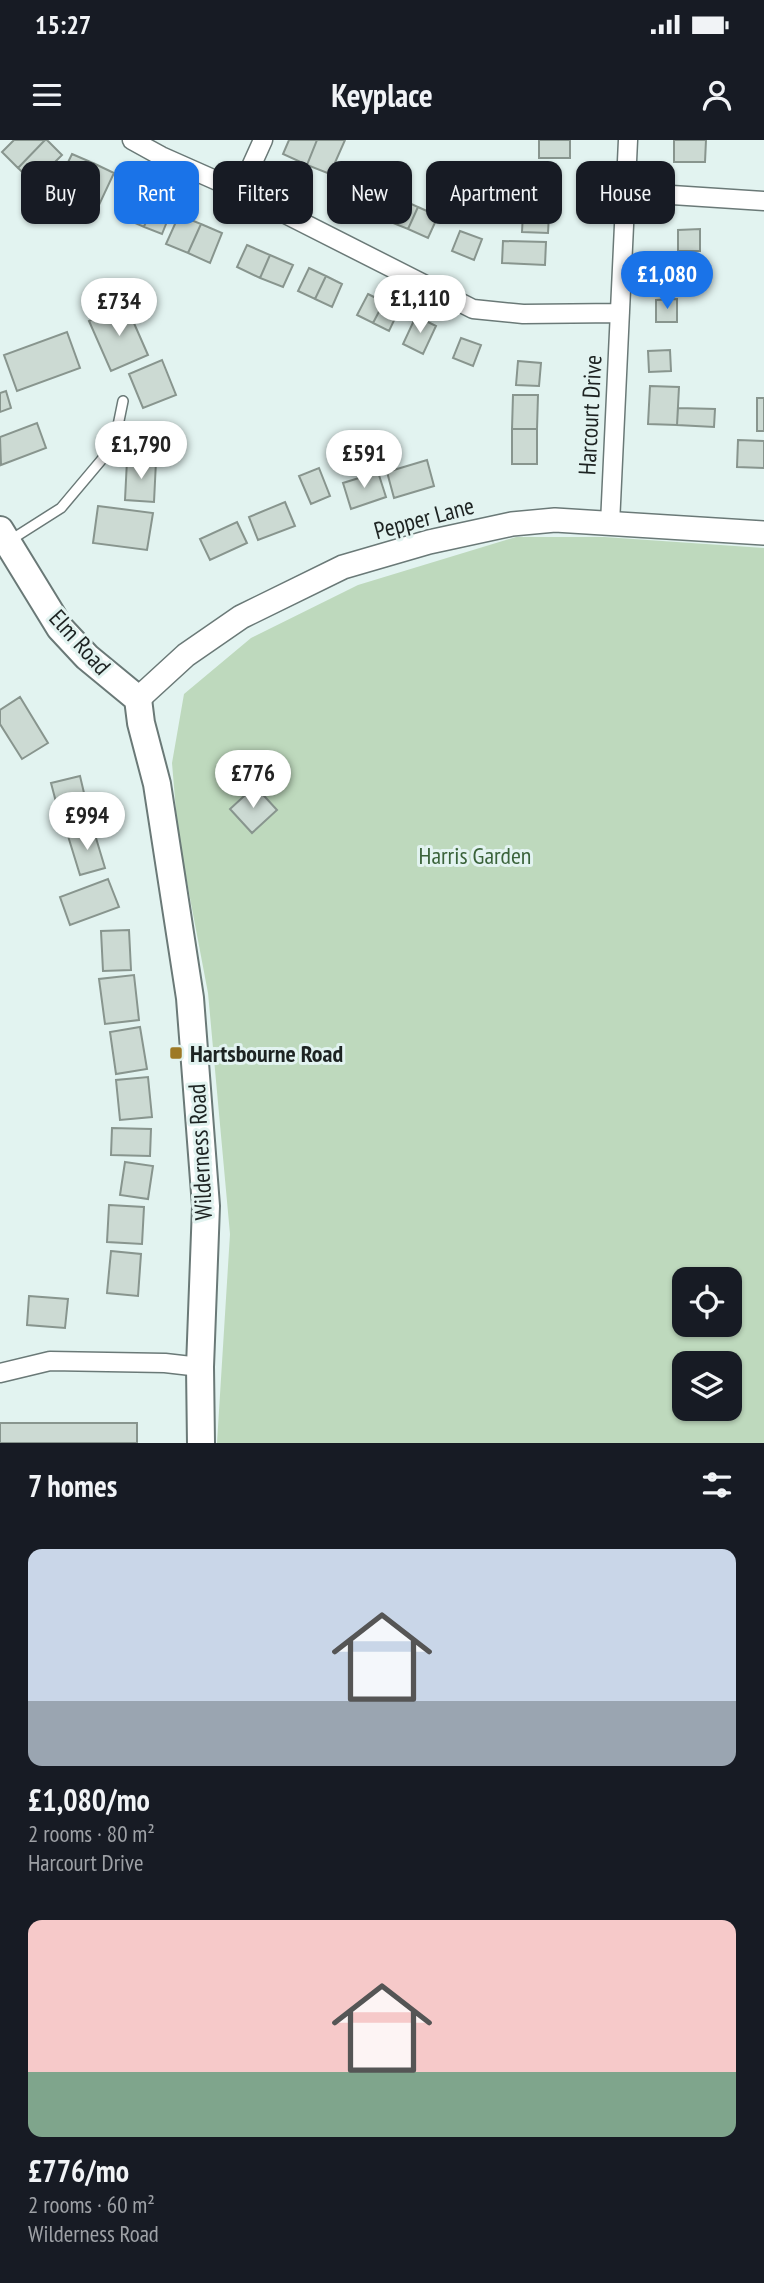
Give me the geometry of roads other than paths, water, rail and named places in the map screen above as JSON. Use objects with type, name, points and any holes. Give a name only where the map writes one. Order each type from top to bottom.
[{"type":"main road","name":"Elm Road","points":[[4,536],[60,628],[87,657],[138,699]]},
{"type":"main road","name":"Wilderness Road","points":[[138,699],[141,723],[157,784],[190,999],[206,1206],[200,1367],[201,1443]]},
{"type":"street","points":[[132,140],[213,179]]},
{"type":"street","points":[[254,161],[263,140]]},
{"type":"street","name":"Harcourt Drive","points":[[627,161],[628,140]]},
{"type":"street","points":[[675,195],[764,201]]},
{"type":"street","points":[[305,224],[473,309],[523,314],[620,313]]},
{"type":"street","name":"Harcourt Drive","points":[[610,524],[624,224]]},
{"type":"street","name":"Pepper Lane","points":[[138,699],[186,655],[241,617],[343,568],[439,539],[512,524],[555,520],[764,533]]},
{"type":"street","points":[[0,1373],[50,1361],[165,1363],[200,1367]]},
{"type":"lane","name":"Elm Road","points":[[4,536],[61,508],[114,445],[122,401]]},
{"type":"place","name":"Hartsbourne Road","points":[[176,1053]]},
{"type":"park label","name":"Harris Garden","points":[[475,855]]}]
